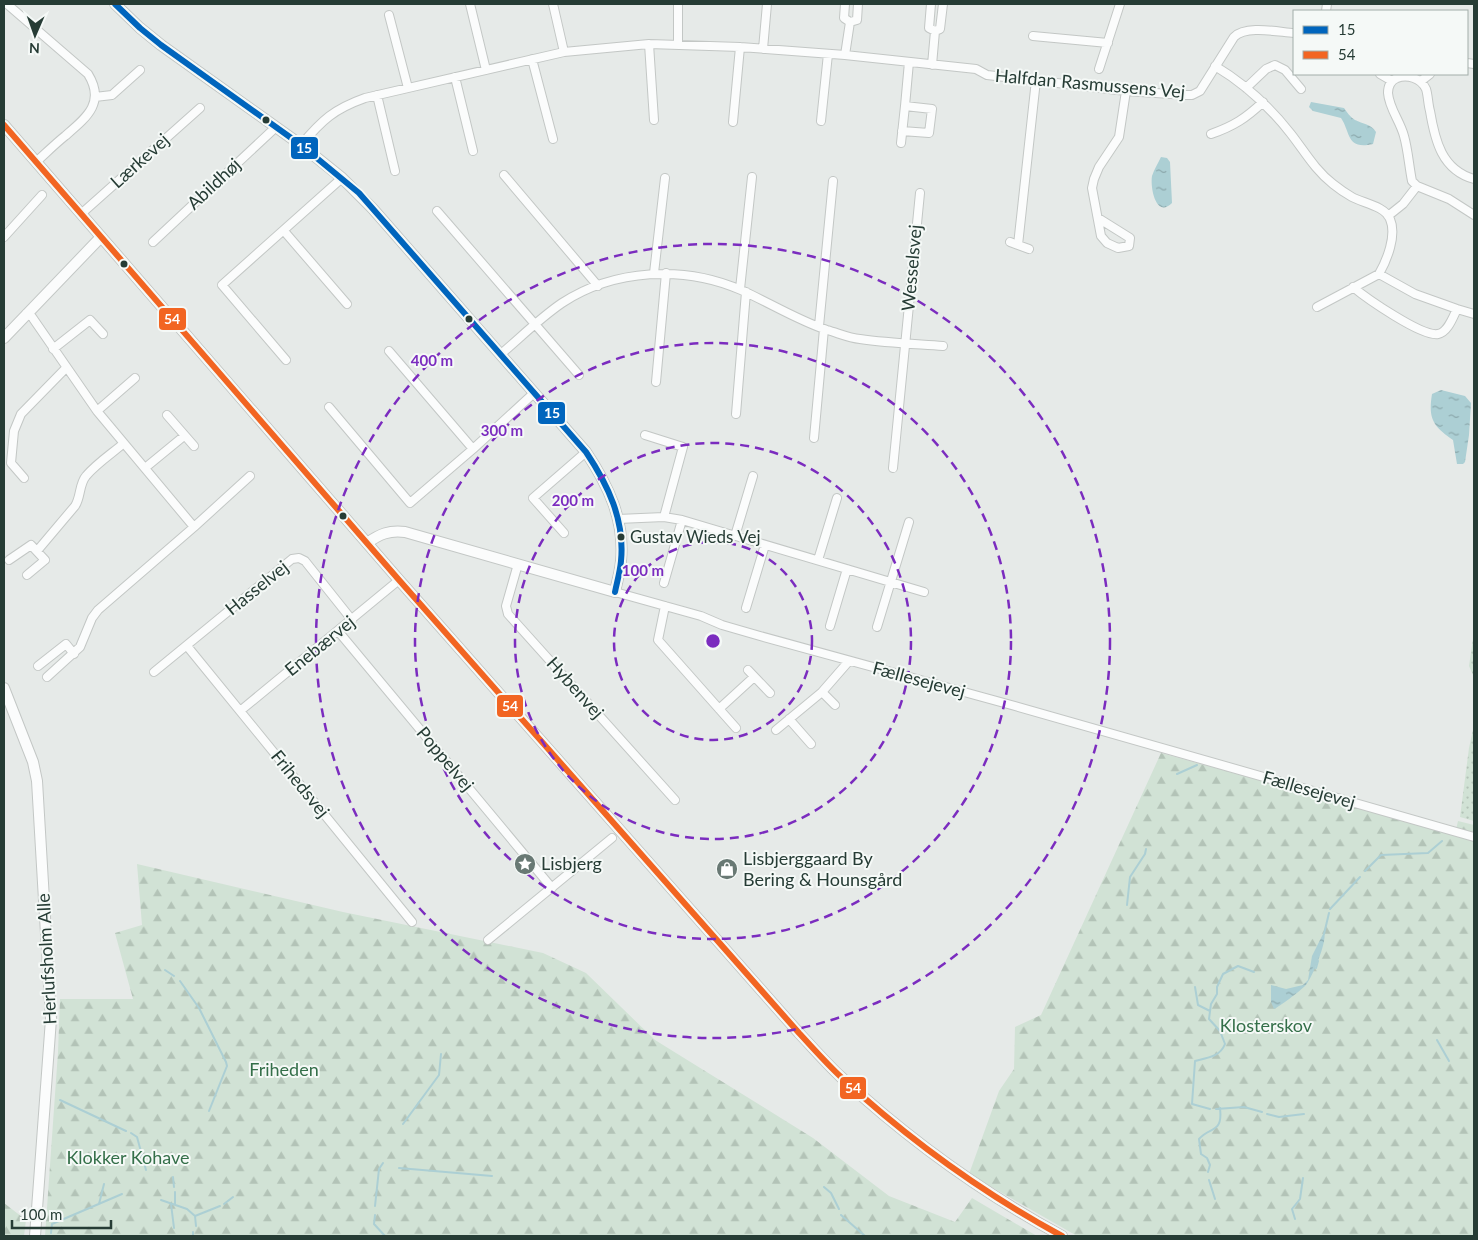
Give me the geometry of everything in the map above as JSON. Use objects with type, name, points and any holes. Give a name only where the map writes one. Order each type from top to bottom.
[{"type":"street","points":[[8,4],[88,74],[95,90],[93,106],[85,118],[36,162]]},
{"type":"street","points":[[115,4],[161,45],[301,145],[342,178],[374,209],[586,452],[601,475],[611,496],[618,519],[621,561],[615,592]]},
{"type":"street","points":[[470,4],[486,70]]},
{"type":"street","points":[[553,4],[564,52]]},
{"type":"street","points":[[678,4],[678,44]]},
{"type":"street","points":[[763,49],[767,4]]},
{"type":"street","points":[[845,4],[844,18],[850,22],[857,20],[858,4]]},
{"type":"street","points":[[931,4],[929,28],[935,31]]},
{"type":"street","points":[[935,31],[940,29],[943,4]]},
{"type":"street","points":[[1100,69],[1120,4]]},
{"type":"street","points":[[389,14],[408,88]]},
{"type":"street","points":[[845,55],[850,22]]},
{"type":"street","name":"Halfdan Rasmussens Vej","points":[[301,145],[319,123],[337,109],[351,103],[377,95],[564,52],[650,44],[763,49],[932,64],[976,69],[987,75],[1126,91],[1192,95],[1200,91],[1238,33],[1246,30],[1293,32]]},
{"type":"street","points":[[932,64],[935,31]]},
{"type":"street","points":[[1033,36],[1108,43]]},
{"type":"street","points":[[650,44],[654,120]]},
{"type":"street","points":[[733,122],[740,48]]},
{"type":"street","points":[[821,122],[828,54]]},
{"type":"street","points":[[532,59],[553,139]]},
{"type":"street","points":[[901,143],[909,62]]},
{"type":"street","points":[[1246,88],[1266,69],[1275,65],[1285,70],[1301,89]]},
{"type":"street","points":[[1215,66],[1263,102],[1292,136],[1312,164],[1332,183],[1352,197],[1382,210],[1388,216],[1392,228],[1391,240],[1384,265],[1379,274],[1317,307]]},
{"type":"street","points":[[95,97],[112,95],[140,70]]},
{"type":"street","points":[[1382,75],[1392,81]]},
{"type":"street","points":[[1421,81],[1429,75]]},
{"type":"street","points":[[455,77],[473,151]]},
{"type":"street","points":[[1474,179],[1454,170],[1440,153],[1434,136],[1426,89],[1421,81],[1416,78],[1402,77],[1392,81],[1388,91],[1390,102],[1404,135],[1412,181],[1417,186],[1449,199],[1474,214]]},
{"type":"street","points":[[1018,245],[1036,80]]},
{"type":"street","points":[[1098,218],[1130,238],[1129,246],[1118,248],[1107,243],[1101,236],[1092,188],[1099,167],[1119,137],[1126,91]]},
{"type":"street","points":[[377,95],[395,171]]},
{"type":"street","points":[[1211,134],[1232,127],[1263,102]]},
{"type":"street","points":[[902,131],[930,134],[932,108],[905,106]]},
{"type":"street","name":"Lærkevej","points":[[81,214],[200,108]]},
{"type":"street","points":[[4,125],[637,852],[799,1033],[840,1076],[894,1124],[938,1159],[986,1192],[1062,1236]]},
{"type":"street","name":"Abildhøj","points":[[153,242],[276,127]]},
{"type":"street","points":[[504,175],[598,286]]},
{"type":"street","points":[[736,414],[752,177]]},
{"type":"street","points":[[286,360],[222,285],[342,178]]},
{"type":"street","points":[[654,273],[664,178]]},
{"type":"street","points":[[814,438],[833,181]]},
{"type":"street","points":[[1388,216],[1403,204],[1417,186]]},
{"type":"street","name":"Wesselsvej","points":[[893,468],[920,194]]},
{"type":"street","points":[[4,237],[42,195]]},
{"type":"street","points":[[437,211],[579,374]]},
{"type":"street","points":[[284,231],[347,304]]},
{"type":"street","points":[[4,338],[101,237]]},
{"type":"street","points":[[1010,242],[1028,249]]},
{"type":"street","points":[[501,354],[535,324],[563,303],[598,286],[620,279],[654,273],[694,276],[717,281],[743,291],[821,328],[858,339],[943,346]]},
{"type":"street","points":[[656,382],[666,273]]},
{"type":"street","points":[[1379,274],[1416,294],[1474,314]]},
{"type":"street","points":[[1352,287],[1370,301],[1415,327],[1438,334],[1448,326],[1457,309]]},
{"type":"street","points":[[26,314],[32,317],[97,412],[194,527]]},
{"type":"street","points":[[53,349],[90,320],[103,334]]},
{"type":"street","points":[[389,351],[473,449]]},
{"type":"street","points":[[24,478],[11,463],[16,422],[21,414],[66,368]]},
{"type":"street","points":[[97,412],[135,378]]},
{"type":"street","points":[[328,407],[410,503],[534,393]]},
{"type":"street","points":[[167,415],[194,446]]},
{"type":"street","points":[[145,468],[184,436]]},
{"type":"street","points":[[645,436],[683,447],[664,517]]},
{"type":"street","points":[[38,550],[80,499],[82,484],[86,476],[123,444]]},
{"type":"street","points":[[564,533],[533,498],[586,452]]},
{"type":"street","points":[[47,677],[80,647],[92,618],[98,610],[250,476]]},
{"type":"street","points":[[735,536],[753,476]]},
{"type":"street","points":[[818,560],[837,498]]},
{"type":"street","points":[[618,519],[664,517],[682,520],[924,592]]},
{"type":"street","points":[[664,583],[682,520]]},
{"type":"street","points":[[877,627],[909,522]]},
{"type":"street","name":"Fællesejevej","points":[[367,543],[378,535],[388,532],[404,532],[700,616],[722,625],[1015,706],[1474,837]]},
{"type":"street","points":[[9,560],[31,545],[38,550],[46,560],[27,575]]},
{"type":"street","points":[[746,608],[765,545]]},
{"type":"street","name":"Hasselvej","points":[[154,672],[292,559],[299,558],[305,561],[352,620]]},
{"type":"street","name":"Hybenvej","points":[[518,564],[506,606],[508,614],[675,800]]},
{"type":"street","points":[[830,626],[847,569]]},
{"type":"street","name":"Enebærvej","points":[[240,711],[399,580]]},
{"type":"street","points":[[665,606],[658,640],[736,728]]},
{"type":"street","name":"Poppelvej","points":[[338,631],[552,888]]},
{"type":"street","points":[[38,666],[66,644],[74,654]]},
{"type":"street","name":"Frihedsvej","points":[[187,646],[412,922]]},
{"type":"street","points":[[776,730],[822,692],[849,661]]},
{"type":"street","points":[[748,670],[770,693]]},
{"type":"street","points":[[719,709],[754,677]]},
{"type":"street","name":"Herlufsholm Alle","points":[[4,688],[33,762],[37,781],[51,996],[50,1045],[35,1236]]},
{"type":"street","points":[[822,692],[835,705]]},
{"type":"street","points":[[789,719],[811,744]]},
{"type":"street","points":[[488,940],[612,838]]},
{"type":"green space","points":[[1474,632],[1474,677],[1469,666]]},
{"type":"green space","points":[[1474,725],[1474,821],[1460,817]]},
{"type":"green space","name":"Klosterskov","points":[[1161,753],[1455,834],[1458,821],[1474,825],[1474,1236],[1077,1236],[969,1174],[999,1091],[1014,1069],[1015,1027],[1041,1015]]},
{"type":"green space","name":"Friheden","points":[[137,864],[343,912],[543,953],[586,973],[655,1040],[813,1138],[889,1196],[955,1222],[972,1198],[1037,1236],[45,1236],[60,999],[133,999],[115,933],[142,925]]},
{"type":"green space","points":[[4,1203],[26,1220],[24,1236],[4,1236]]},
{"type":"water","points":[[1311,102],[1344,108],[1353,119],[1374,129],[1376,132],[1373,144],[1358,145],[1351,139],[1341,118],[1313,111],[1309,107]]},
{"type":"water","points":[[1161,157],[1167,158],[1170,162],[1172,203],[1166,207],[1162,207],[1155,200],[1152,187],[1152,176]]},
{"type":"water","points":[[1441,390],[1465,396],[1471,403],[1469,435],[1465,462],[1463,464],[1457,464],[1453,440],[1437,426],[1432,416],[1432,394]]},
{"type":"water","points":[[1324,932],[1322,951],[1308,982],[1274,1009],[1271,1002],[1271,985],[1286,989],[1303,985],[1308,980],[1312,956]]},
{"type":"waterway","points":[[1177,774],[1197,765]]},
{"type":"waterway","points":[[1365,871],[1381,855],[1428,853],[1442,841]]},
{"type":"waterway","points":[[1127,905],[1130,877],[1145,854],[1146,849]]},
{"type":"waterway","points":[[1330,909],[1360,877]]},
{"type":"waterway","points":[[1324,934],[1329,913]]},
{"type":"waterway","points":[[1316,968],[1318,961]]},
{"type":"waterway","points":[[1210,1109],[1192,1104],[1195,1061],[1208,1058],[1220,1052],[1225,1044],[1220,1031],[1209,1019],[1211,1004],[1217,994],[1217,987],[1223,974],[1238,966],[1254,972]]},
{"type":"waterway","points":[[165,970],[174,976]]},
{"type":"waterway","points":[[180,981],[199,1008],[227,1066],[209,1111]]},
{"type":"waterway","points":[[1195,987],[1198,1005],[1210,1011]]},
{"type":"waterway","points":[[1437,1040],[1449,1061]]},
{"type":"waterway","points":[[403,1124],[439,1075],[441,1054]]},
{"type":"waterway","points":[[60,1100],[126,1131]]},
{"type":"waterway","points":[[1216,1109],[1244,1107],[1262,1112]]},
{"type":"waterway","points":[[1208,1172],[1210,1165],[1207,1158],[1201,1154],[1199,1139],[1218,1126],[1220,1122],[1220,1108]]},
{"type":"waterway","points":[[1267,1114],[1279,1117],[1304,1114]]},
{"type":"waterway","points":[[131,1133],[137,1137],[146,1170]]},
{"type":"waterway","points":[[375,1206],[379,1169],[383,1163]]},
{"type":"waterway","points":[[399,1168],[492,1176]]},
{"type":"waterway","points":[[173,1177],[174,1187]]},
{"type":"waterway","points":[[1295,1219],[1292,1209],[1300,1199],[1303,1178]]},
{"type":"waterway","points":[[1209,1180],[1215,1199]]},
{"type":"waterway","points":[[99,1204],[104,1184]]},
{"type":"waterway","points":[[824,1187],[831,1193],[839,1209]]},
{"type":"waterway","points":[[175,1192],[175,1204]]},
{"type":"waterway","points":[[51,1233],[52,1224],[122,1194]]},
{"type":"waterway","points":[[224,1204],[233,1197]]},
{"type":"waterway","points":[[161,1200],[187,1209],[195,1216],[196,1226]]},
{"type":"waterway","points":[[171,1204],[174,1228]]},
{"type":"waterway","points":[[195,1216],[220,1206]]},
{"type":"waterway","points":[[375,1215],[374,1224],[385,1236]]},
{"type":"waterway","points":[[841,1215],[865,1236]]},
{"type":"transit line","name":"15","points":[[115,4],[161,45],[301,145],[359,193],[586,452],[608,490],[620,531],[622,546],[621,565],[615,592]]},
{"type":"transit line","name":"54","points":[[4,125],[399,580],[825,1061],[892,1122],[946,1163],[974,1183],[1062,1236]]},
{"type":"place","name":"Gustav Wieds Vej","points":[[621,537]]},
{"type":"place","name":"Lisbjerg","points":[[525,864]]},
{"type":"place","name":"Lisbjerggaard By Bering & Hounsgård","points":[[727,869]]},
{"type":"park label","name":"Klokker Kohave","points":[[128,1158]]}]
